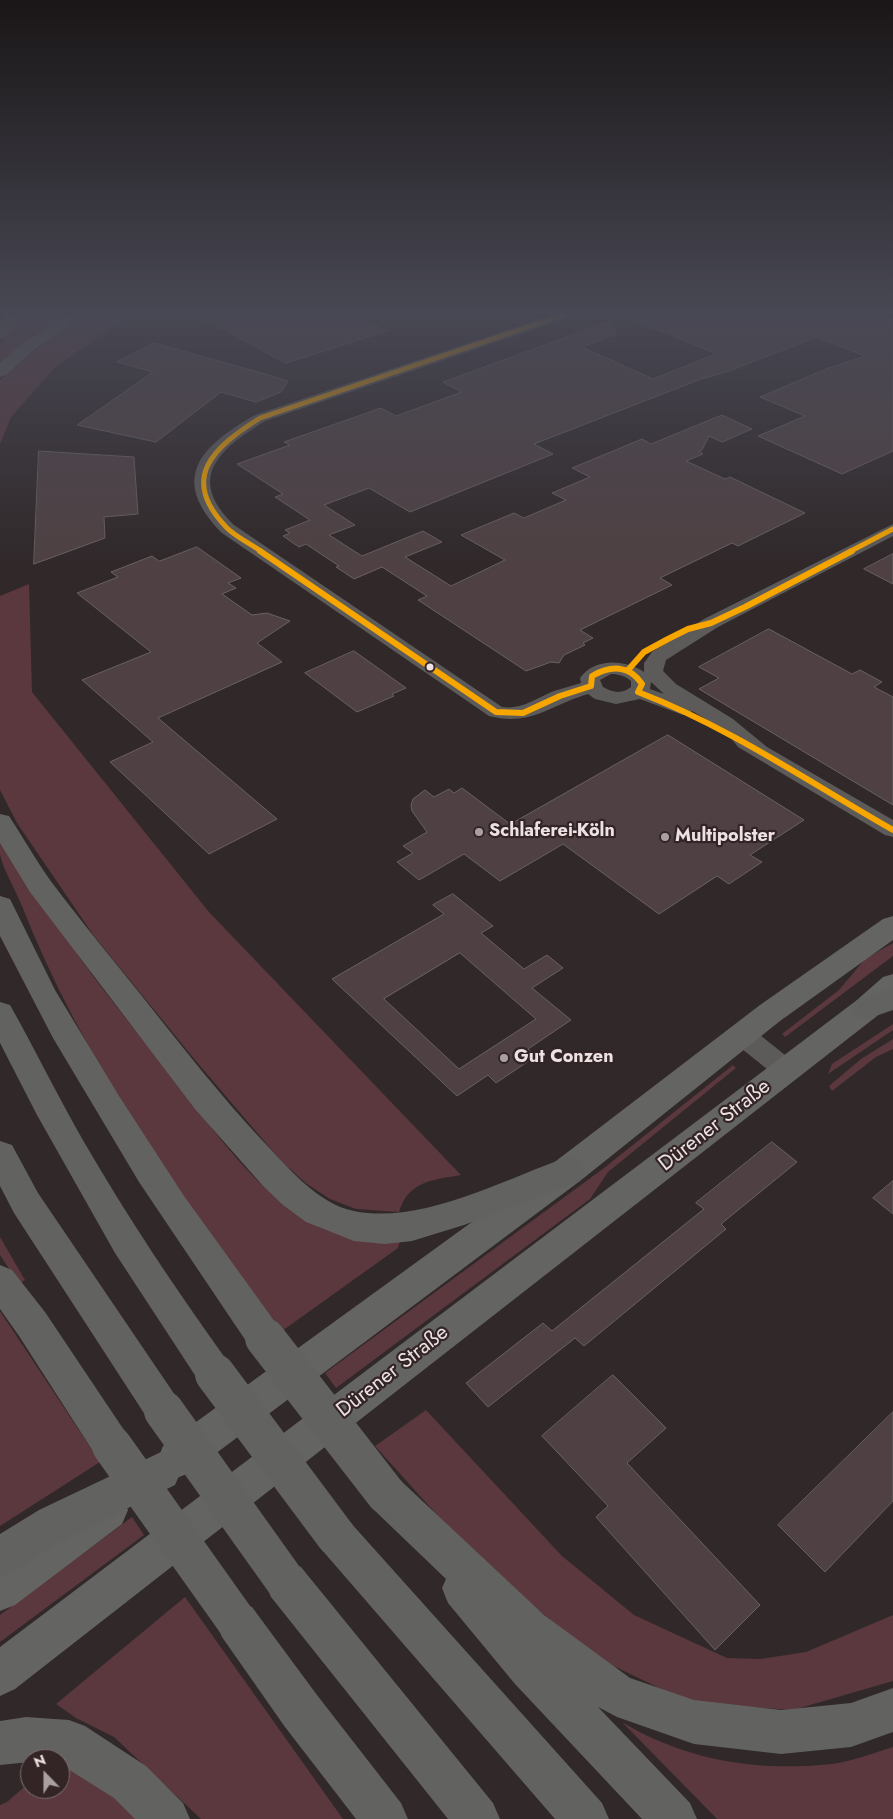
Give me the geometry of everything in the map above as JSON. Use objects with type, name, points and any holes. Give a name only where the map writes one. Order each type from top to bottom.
[{"type":"highway","points":[[0,822],[40,885],[206,1100],[275,1176],[318,1212],[354,1226],[384,1229],[412,1226],[452,1215],[568,1171]]},
{"type":"highway","points":[[0,906],[35,982],[119,1125],[204,1256],[386,1494],[530,1670],[674,1819]]},
{"type":"highway","points":[[0,1013],[29,1073],[132,1253],[215,1374],[336,1536],[586,1819]]},
{"type":"highway","points":[[0,1154],[26,1203],[164,1411],[286,1582],[478,1819]]},
{"type":"highway","points":[[0,1281],[32,1324],[112,1446],[237,1622],[301,1711],[385,1819]]},
{"type":"highway","points":[[0,1557],[53,1524],[161,1471]]},
{"type":"highway","points":[[386,1494],[529,1630],[617,1695],[694,1722],[781,1732],[851,1725],[893,1710]]},
{"type":"highway","points":[[0,1743],[26,1739],[69,1742],[130,1782],[167,1819]]},
{"type":"main road","points":[[0,1590],[568,1171],[741,1034],[893,926]]},
{"type":"main road","name":"Dürener Straße","points":[[0,1674],[786,1070],[880,1003],[893,985]]},
{"type":"street","points":[[313,400],[260,418],[226,439],[211,455],[202,470],[203,494],[212,511],[228,529],[496,712],[510,715],[524,714],[560,696],[591,686]]},
{"type":"street","points":[[758,750],[726,723],[668,688],[653,671],[654,663],[659,656],[711,623],[893,529]]},
{"type":"street","points":[[628,670],[644,652],[688,629],[711,623]]},
{"type":"street","points":[[616,668],[628,670],[641,680],[641,688],[638,692],[626,697],[614,698],[599,694],[591,686],[590,678],[599,671],[616,668]]},
{"type":"street","points":[[638,692],[664,700],[758,750],[890,830]]},
{"type":"street","name":"Dürener Straße","points":[[741,1034],[786,1070]]},
{"type":"shaded area","points":[[0,400],[26,400],[11,417],[0,444]]},
{"type":"shaded area","points":[[29,584],[32,692],[209,912],[461,1175],[431,1181],[415,1188],[403,1202],[399,1212],[356,1209],[330,1199],[307,1184],[282,1162],[195,1060],[94,936],[17,823],[0,790],[0,596]]},
{"type":"shaded area","points":[[0,839],[96,980],[221,1140],[254,1177],[291,1210],[321,1228],[332,1232],[366,1238],[400,1241],[398,1248],[282,1331],[172,1180],[105,1074],[74,1019],[46,963],[4,866],[0,854]]},
{"type":"shaded area","points":[[893,943],[893,956],[785,1037],[782,1034],[839,990],[865,959]]},
{"type":"shaded area","points":[[893,1024],[893,1030],[828,1074],[832,1064]]},
{"type":"shaded area","points":[[893,1039],[893,1049],[876,1057],[832,1091],[829,1086],[861,1059]]},
{"type":"shaded area","points":[[733,1065],[736,1068],[608,1172],[590,1199],[336,1388],[325,1373],[604,1168]]},
{"type":"shaded area","points":[[0,1237],[25,1280],[19,1284],[0,1255]]},
{"type":"shaded area","points":[[0,1311],[100,1462],[0,1526]]},
{"type":"shaded area","points":[[426,1410],[562,1556],[634,1615],[727,1658],[760,1659],[806,1652],[893,1615],[893,1681],[793,1710],[690,1703],[589,1654],[466,1547],[375,1446]]},
{"type":"shaded area","points":[[132,1517],[144,1535],[0,1642],[0,1615]]},
{"type":"shaded area","points":[[185,1597],[343,1819],[201,1819],[114,1737],[76,1718],[56,1704]]},
{"type":"shaded area","points":[[622,1722],[671,1746],[722,1760],[749,1764],[804,1766],[831,1764],[893,1747],[893,1819],[717,1819]]},
{"type":"shaded area","points":[[70,1767],[154,1819],[0,1819],[0,1805],[7,1802],[20,1791],[20,1799],[70,1799]]},
{"type":"building","points":[[113,400],[211,400],[156,442],[77,425]]},
{"type":"building","points":[[440,400],[647,400],[534,444],[553,454],[410,512],[369,488],[324,505],[355,525],[329,535],[362,556],[423,531],[442,542],[405,557],[451,586],[505,560],[461,535],[514,513],[524,518],[566,500],[552,493],[590,477],[572,468],[642,439],[651,444],[722,415],[752,429],[722,442],[709,436],[702,450],[699,451],[703,454],[686,461],[725,479],[730,477],[805,513],[738,546],[732,543],[660,578],[672,585],[580,630],[593,638],[583,643],[585,645],[564,655],[559,663],[551,662],[526,671],[418,600],[427,596],[382,567],[354,579],[336,567],[339,566],[306,544],[299,547],[283,536],[290,533],[285,530],[310,520],[275,497],[283,494],[237,464],[290,445],[284,442],[381,408],[396,416]]},
{"type":"building","points":[[767,400],[893,400],[893,451],[842,474],[758,436],[805,416]]},
{"type":"building","points":[[39,451],[134,457],[138,514],[104,517],[105,538],[34,564]]},
{"type":"building","points":[[197,547],[241,578],[228,583],[236,588],[222,594],[252,615],[267,613],[290,621],[257,643],[282,662],[158,718],[277,819],[209,854],[110,762],[153,742],[82,680],[151,652],[77,593],[118,577],[111,572],[152,556],[159,561]]},
{"type":"building","points":[[893,554],[893,584],[864,569]]},
{"type":"building","points":[[769,629],[852,674],[860,670],[882,682],[874,687],[893,697],[893,805],[699,689],[719,678],[699,667]]},
{"type":"building","points":[[354,651],[406,688],[392,694],[394,696],[357,712],[305,673]]},
{"type":"building","name":"Multipolster","points":[[668,735],[804,820],[750,855],[762,862],[729,884],[717,876],[659,914],[563,844],[500,881],[464,854],[419,880],[397,862],[413,853],[403,846],[427,832],[412,811],[411,805],[413,799],[425,790],[434,797],[449,789],[454,793],[462,788],[510,824]]},
{"type":"building","points":[[453,894],[493,926],[481,933],[524,969],[547,955],[563,968],[532,988],[571,1020],[528,1049],[536,1056],[496,1083],[488,1075],[457,1096],[332,979],[444,914],[433,905]],"holes":[[[460,953],[536,1019],[459,1069],[384,999]]]},
{"type":"building","points":[[772,1142],[797,1162],[721,1224],[726,1229],[584,1346],[575,1338],[488,1407],[466,1383],[543,1323],[552,1331],[704,1209],[696,1203]]},
{"type":"building","points":[[893,1181],[893,1214],[873,1198]]},
{"type":"building","points":[[613,1375],[666,1428],[627,1463],[760,1605],[715,1650],[596,1517],[608,1506],[542,1436]]},
{"type":"building","points":[[893,1412],[893,1501],[825,1572],[778,1525]]},
{"type":"transit line","points":[[313,400],[260,418],[227,441],[206,465],[202,479],[204,494],[212,511],[228,529],[496,712],[523,713],[560,696],[591,686]]},
{"type":"transit line","points":[[628,670],[644,652],[668,639],[688,629],[711,623],[745,607],[893,529]]},
{"type":"transit line","points":[[591,686],[592,676],[599,672],[613,668],[626,670],[638,677],[642,684],[638,692],[704,720],[736,737],[893,830]]},
{"type":"place","name":"Schlaferei-Köln","points":[[479,832]]},
{"type":"place","name":"Multipolster","points":[[665,837]]},
{"type":"place","name":"Gut Conzen","points":[[504,1058]]}]
